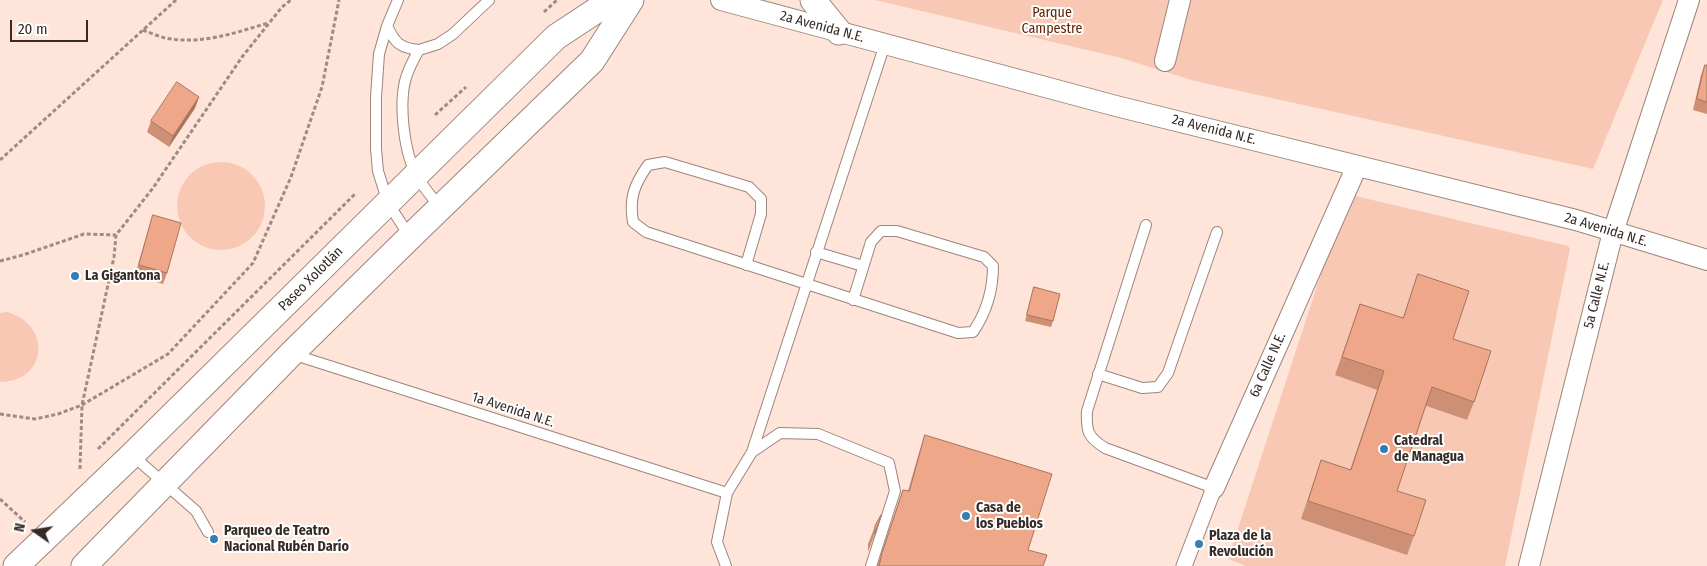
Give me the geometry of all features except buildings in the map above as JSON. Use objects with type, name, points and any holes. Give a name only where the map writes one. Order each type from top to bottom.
[{"type":"street","name":"Paseo Xolotlán","points":[[16,566],[417,176],[556,37],[612,0]]},
{"type":"street","points":[[84,566],[291,354],[592,61],[630,0]]},
{"type":"street","name":"2a Avenida N.E.","points":[[721,0],[1116,106],[1576,220],[1707,260]]},
{"type":"street","points":[[813,0],[839,32]]},
{"type":"street","points":[[1165,62],[1180,0]]},
{"type":"street","name":"5a Calle N.E.","points":[[1529,566],[1613,232],[1689,0]]},
{"type":"street","name":"6a Calle N.E.","points":[[1184,566],[1214,488],[1357,166]]},
{"type":"lane","points":[[398,0],[387,26],[379,54],[376,149],[378,171],[388,203],[410,237]]},
{"type":"lane","points":[[387,26],[399,45],[419,50],[438,44],[453,34],[489,0]]},
{"type":"lane","points":[[726,566],[717,542],[728,493],[752,452],[805,284],[885,44]]},
{"type":"lane","points":[[419,50],[410,66],[405,82],[402,103],[406,144],[417,176],[440,208]]},
{"type":"lane","points":[[746,265],[761,214],[761,199],[749,187],[665,162],[648,165],[637,180],[630,204],[633,222],[646,232],[746,265],[805,284],[853,300],[958,333],[973,332],[982,319],[993,280],[994,266],[984,257],[897,231],[881,231],[872,242],[853,300]]},
{"type":"lane","points":[[1146,225],[1087,411],[1086,427],[1092,440],[1105,448],[1214,488]]},
{"type":"lane","points":[[1098,374],[1142,388],[1158,387],[1168,373],[1217,232]]},
{"type":"lane","points":[[816,252],[863,266]]},
{"type":"lane","name":"1a Avenida N.E.","points":[[291,354],[728,493]]},
{"type":"lane","points":[[752,452],[780,433],[818,434],[889,463],[895,491],[871,566]]},
{"type":"lane","points":[[132,455],[196,511],[208,532]]},
{"type":"path","points":[[0,160],[176,0]]},
{"type":"path","points":[[78,507],[82,405],[114,257],[116,235],[153,188],[242,57],[269,22],[291,0]]},
{"type":"path","points":[[0,414],[34,419],[58,414],[82,405],[168,354],[253,263],[290,177],[322,88],[339,0]]},
{"type":"path","points":[[142,30],[165,38],[191,40],[221,37],[269,22]]},
{"type":"path","points":[[94,453],[355,194]]},
{"type":"path","points":[[0,261],[84,234],[116,235]]},
{"type":"path","points":[[73,474],[87,460]]},
{"type":"path","points":[[0,499],[26,523],[32,516]]},
{"type":"green space","name":"Parque Campestre","points":[[875,0],[1663,0],[1593,169],[1195,81],[1121,58]]},
{"type":"green space","points":[[212,162],[230,162],[246,169],[258,181],[265,197],[265,215],[258,231],[246,243],[230,250],[212,250],[196,243],[184,231],[177,215],[177,197],[184,181],[196,169]]},
{"type":"green space","points":[[1347,194],[1568,246],[1570,249],[1505,566],[1246,566],[1228,559]],"holes":[[[1397,337],[1467,420],[1425,406],[1391,509],[1344,489],[1377,390],[1336,375]]]},
{"type":"green space","points":[[7,312],[22,319],[32,328],[37,340],[38,352],[35,363],[27,373],[16,380],[0,382],[0,313]]},
{"type":"place","name":"La Gigantona","points":[[75,276]]},
{"type":"place","name":"Catedral de Managua","points":[[1384,449]]},
{"type":"place","name":"Casa de los Pueblos","points":[[966,516]]},
{"type":"place","name":"Parqueo de Teatro Nacional Rubén Darío","points":[[214,539]]},
{"type":"place","name":"Plaza de la Revolución","points":[[1199,544]]}]
